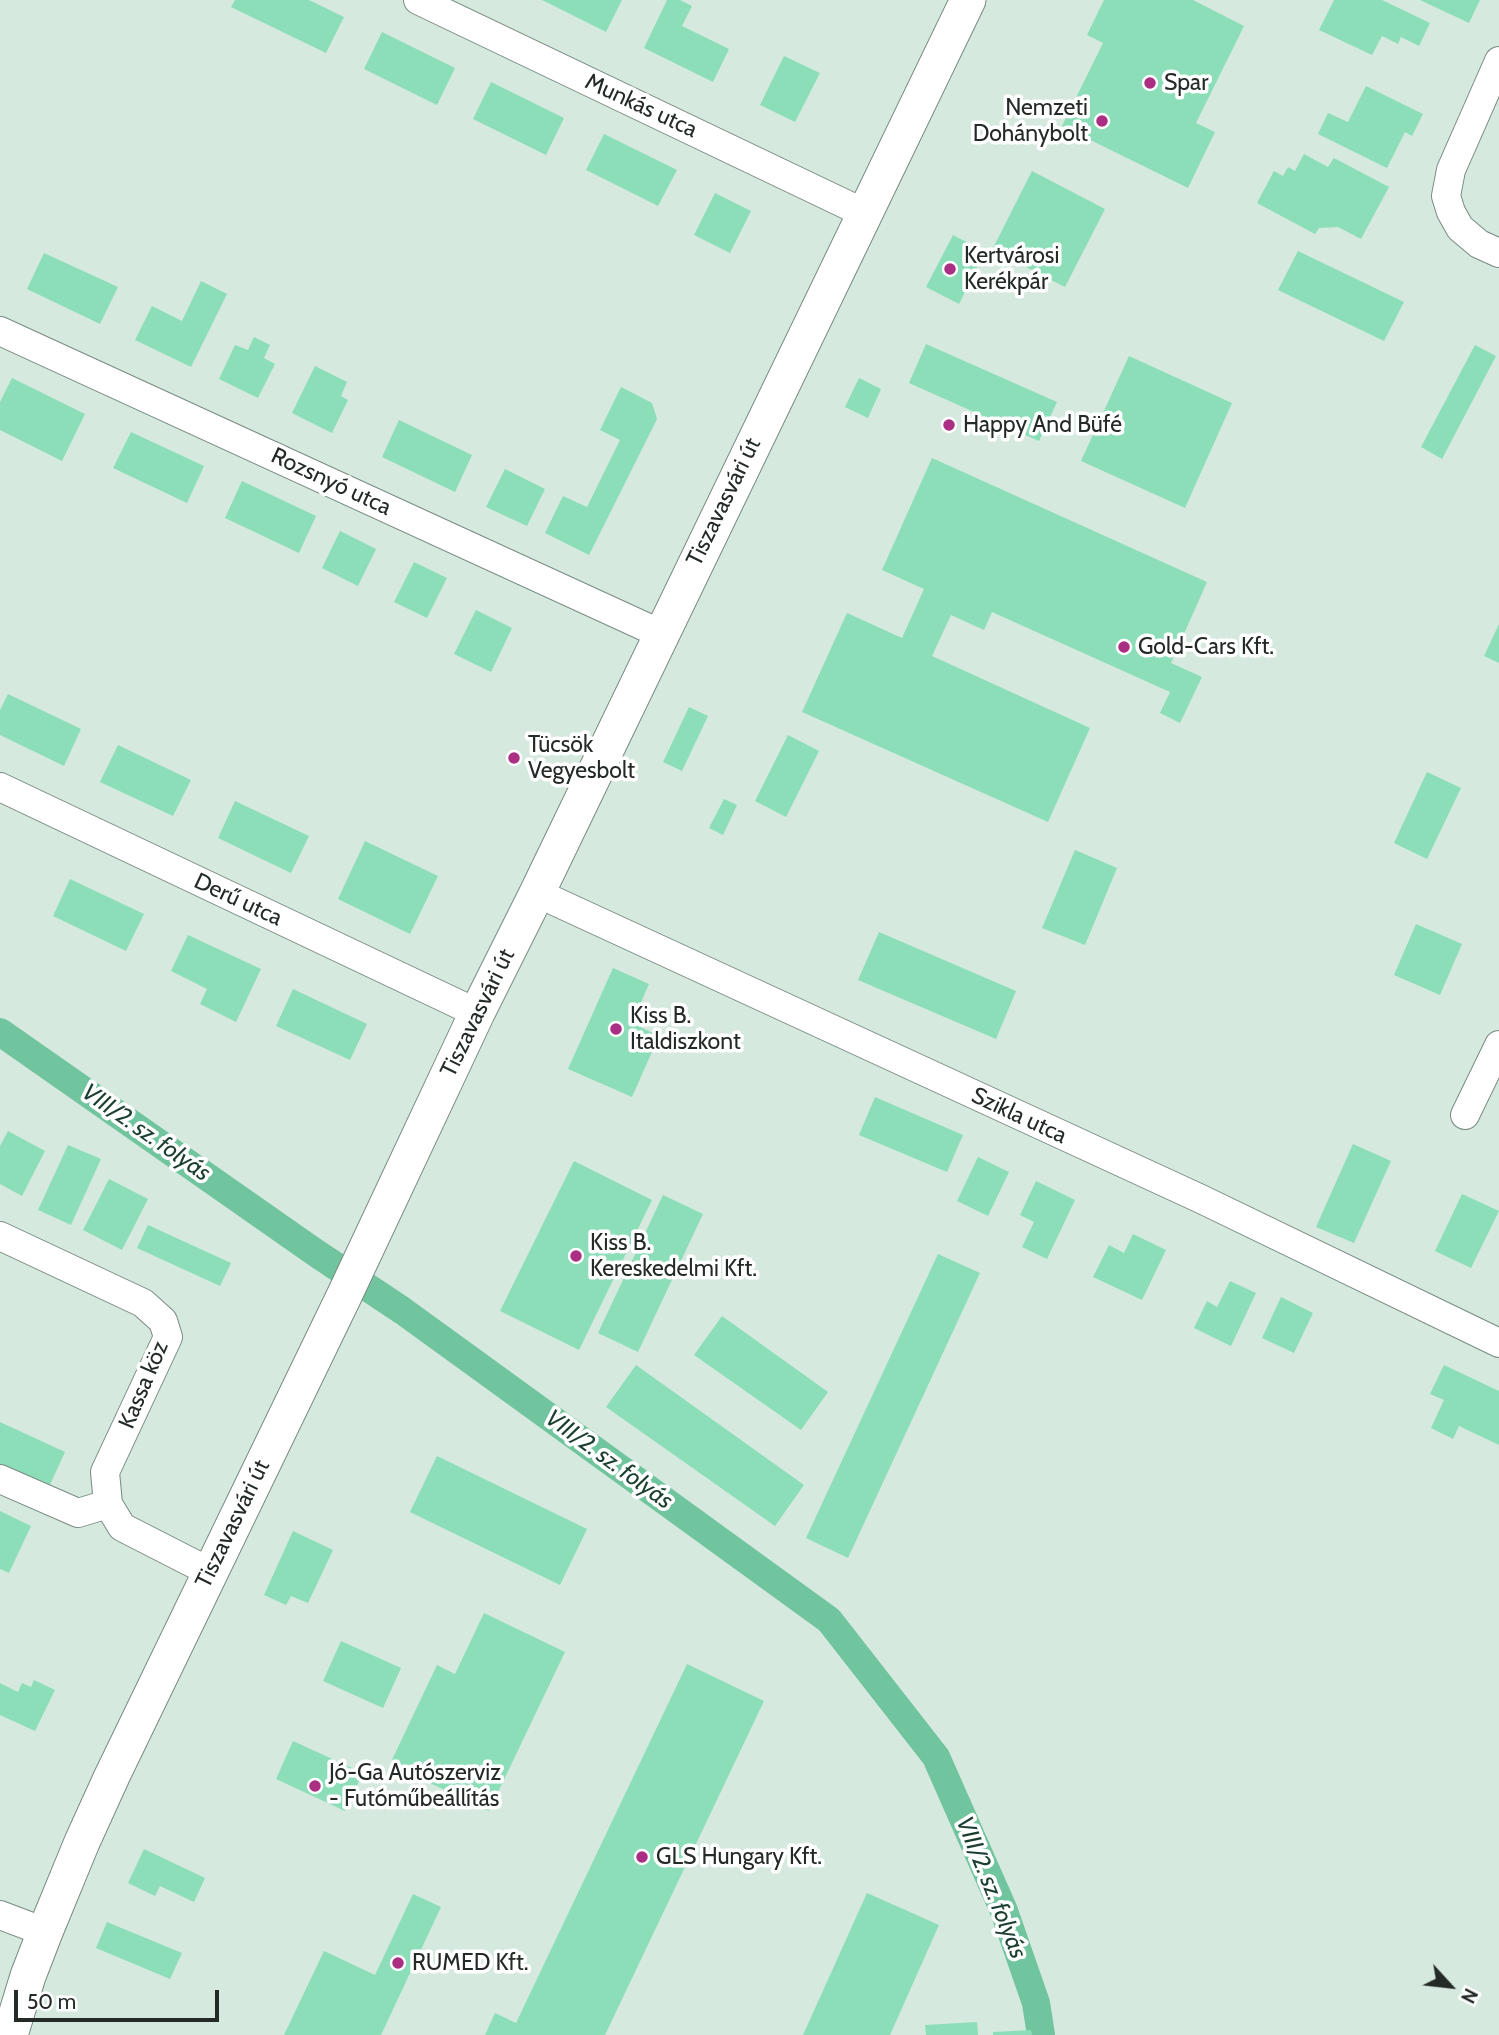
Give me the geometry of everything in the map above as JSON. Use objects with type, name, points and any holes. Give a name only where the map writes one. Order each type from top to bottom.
[{"type":"main road","name":"Tiszavasvári út","points":[[8,2035],[28,1976],[91,1822],[477,1013],[968,0]]},
{"type":"street","name":"Munkás utca","points":[[418,0],[864,212]]},
{"type":"street","points":[[1499,61],[1451,170],[1446,196],[1460,228],[1479,244],[1499,253]]},
{"type":"street","name":"Rozsnyó utca","points":[[0,331],[661,634]]},
{"type":"street","name":"Derű utca","points":[[0,787],[477,1013]]},
{"type":"street","name":"Szikla utca","points":[[537,893],[1201,1199],[1499,1343]]},
{"type":"street","points":[[1465,1115],[1499,1045]]},
{"type":"street","name":"Kassa köz","points":[[0,1236],[143,1303],[163,1321],[168,1337],[105,1472],[108,1504]]},
{"type":"street","points":[[0,1479],[78,1513],[108,1504],[122,1527],[210,1572]]},
{"type":"street","points":[[0,1915],[45,1933]]},
{"type":"street","points":[[0,2011],[8,2035]]},
{"type":"building","points":[[235,0],[309,0],[344,17],[326,53],[231,7]]},
{"type":"building","points":[[542,0],[622,0],[606,32]]},
{"type":"building","points":[[667,0],[680,0],[692,6],[682,26],[729,49],[713,82],[644,48]]},
{"type":"building","name":"Spar","points":[[1104,0],[1193,0],[1244,26],[1196,123],[1215,132],[1188,188],[1062,126],[1103,43],[1087,35]]},
{"type":"building","points":[[1334,0],[1382,0],[1430,23],[1419,46],[1401,37],[1398,44],[1382,36],[1372,55],[1319,30]]},
{"type":"building","points":[[1420,0],[1480,0],[1469,23]]},
{"type":"building","points":[[382,32],[455,68],[437,105],[364,69]]},
{"type":"building","points":[[784,56],[820,73],[795,122],[760,105]]},
{"type":"building","points":[[491,82],[564,118],[546,155],[473,119]]},
{"type":"building","points":[[1366,86],[1423,114],[1412,136],[1405,132],[1387,168],[1318,134],[1328,113],[1348,122]]},
{"type":"building","points":[[604,134],[677,170],[658,206],[586,170]]},
{"type":"building","points":[[1304,154],[1328,167],[1334,158],[1389,187],[1361,239],[1338,227],[1319,228],[1315,234],[1257,203],[1274,171],[1283,176],[1288,167],[1295,171]]},
{"type":"building","points":[[1032,171],[1105,209],[1065,287],[992,250]]},
{"type":"building","points":[[715,193],[751,211],[730,253],[694,235]]},
{"type":"building","points":[[953,235],[985,252],[959,304],[926,287]]},
{"type":"building","points":[[1298,251],[1404,302],[1384,341],[1278,290]]},
{"type":"building","points":[[44,253],[118,287],[100,324],[27,289]]},
{"type":"building","points":[[201,281],[227,294],[191,367],[135,340],[152,306],[182,321]]},
{"type":"building","points":[[254,337],[270,345],[264,358],[275,364],[258,398],[219,379],[235,345],[248,350]]},
{"type":"building","points":[[926,344],[1057,402],[1039,441],[909,383]]},
{"type":"building","points":[[1475,345],[1496,356],[1442,459],[1421,447]]},
{"type":"building","points":[[1129,356],[1232,403],[1185,508],[1081,461]]},
{"type":"building","points":[[315,366],[347,382],[341,396],[348,400],[332,433],[292,413]]},
{"type":"building","points":[[12,378],[85,414],[62,461],[0,430],[0,402]]},
{"type":"building","points":[[859,378],[881,389],[868,418],[845,407]]},
{"type":"building","points":[[621,387],[652,403],[657,419],[589,555],[545,533],[563,496],[587,507],[620,440],[600,430]]},
{"type":"building","points":[[399,420],[472,455],[455,492],[382,457]]},
{"type":"building","points":[[131,432],[204,466],[187,503],[113,468]]},
{"type":"building","name":"Gold-Cars Kft.","points":[[932,458],[1207,582],[1171,663],[1202,677],[1180,723],[1160,713],[1170,692],[992,612],[984,630],[951,615],[932,656],[1090,728],[1048,822],[802,712],[847,613],[902,638],[924,589],[882,570]]},
{"type":"building","points":[[505,469],[545,489],[527,526],[486,507]]},
{"type":"building","points":[[242,481],[316,516],[299,553],[225,518]]},
{"type":"building","points":[[340,531],[376,549],[358,586],[322,568]]},
{"type":"building","points":[[414,562],[447,578],[427,618],[394,602]]},
{"type":"building","points":[[476,610],[512,628],[491,672],[454,654]]},
{"type":"building","points":[[1499,624],[1499,663],[1484,656]]},
{"type":"building","points":[[8,694],[81,729],[64,766],[0,735],[0,710]]},
{"type":"building","points":[[689,707],[708,716],[682,771],[663,762]]},
{"type":"building","points":[[788,735],[819,751],[786,817],[755,801]]},
{"type":"building","points":[[118,745],[191,780],[173,816],[100,782]]},
{"type":"building","points":[[1427,772],[1461,788],[1427,859],[1394,843]]},
{"type":"building","points":[[724,799],[737,805],[723,835],[709,828]]},
{"type":"building","points":[[235,801],[309,836],[291,873],[218,838]]},
{"type":"building","points":[[365,841],[438,876],[410,934],[338,899]]},
{"type":"building","points":[[1075,850],[1117,868],[1085,945],[1042,928]]},
{"type":"building","points":[[70,879],[144,914],[126,951],[53,916]]},
{"type":"building","points":[[1416,924],[1462,944],[1440,995],[1394,975]]},
{"type":"building","points":[[879,932],[1016,991],[996,1039],[858,980]]},
{"type":"building","points":[[188,935],[261,969],[236,1022],[200,1004],[207,989],[171,971]]},
{"type":"building","name":"Kiss B. Italdiszkont","points":[[613,968],[649,984],[632,1023],[659,1036],[632,1097],[568,1069]]},
{"type":"building","points":[[293,989],[367,1024],[350,1060],[276,1026]]},
{"type":"building","points":[[875,1097],[963,1135],[947,1172],[859,1135]]},
{"type":"building","points":[[8,1131],[45,1151],[22,1196],[0,1184],[0,1146]]},
{"type":"building","points":[[1353,1144],[1391,1161],[1354,1243],[1316,1227]]},
{"type":"building","points":[[68,1145],[101,1159],[71,1225],[38,1210]]},
{"type":"building","points":[[978,1157],[1009,1172],[988,1216],[957,1201]]},
{"type":"building","name":"Kiss B. Kereskedelmi Kft.","points":[[574,1161],[652,1200],[579,1350],[500,1311]]},
{"type":"building","points":[[109,1179],[148,1199],[122,1250],[83,1230]]},
{"type":"building","points":[[1036,1181],[1075,1200],[1047,1259],[1022,1247],[1034,1222],[1020,1215]]},
{"type":"building","points":[[1462,1194],[1499,1211],[1471,1268],[1435,1251]]},
{"type":"building","points":[[663,1195],[703,1214],[638,1352],[598,1333]]},
{"type":"building","points":[[148,1225],[231,1263],[220,1286],[137,1248]]},
{"type":"building","points":[[1133,1234],[1166,1250],[1142,1300],[1093,1277],[1109,1245],[1124,1253]]},
{"type":"building","points":[[938,1254],[980,1273],[848,1558],[806,1538]]},
{"type":"building","points":[[1230,1281],[1256,1293],[1231,1346],[1194,1328],[1207,1301],[1217,1307]]},
{"type":"building","points":[[1281,1297],[1313,1313],[1294,1353],[1262,1338]]},
{"type":"building","points":[[722,1316],[828,1392],[801,1430],[694,1355]]},
{"type":"building","points":[[636,1365],[804,1485],[775,1526],[606,1407]]},
{"type":"building","points":[[1444,1365],[1499,1391],[1499,1445],[1459,1426],[1453,1439],[1431,1428],[1444,1400],[1430,1394]]},
{"type":"building","points":[[0,1422],[65,1452],[48,1489],[0,1466]]},
{"type":"building","points":[[437,1456],[587,1529],[560,1585],[410,1512]]},
{"type":"building","points":[[0,1511],[31,1526],[9,1573],[0,1569]]},
{"type":"building","points":[[293,1531],[333,1550],[308,1603],[291,1596],[286,1605],[264,1595]]},
{"type":"building","points":[[484,1613],[565,1652],[489,1811],[390,1764],[437,1665],[455,1674]]},
{"type":"building","points":[[341,1641],[401,1668],[383,1708],[323,1681]]},
{"type":"building","name":"GLS Hungary Kft.","points":[[687,1664],[764,1701],[605,2035],[485,2035],[495,2013],[516,2023]]},
{"type":"building","points":[[34,1680],[55,1690],[35,1731],[0,1715],[0,1683],[18,1692],[22,1683],[31,1687]]},
{"type":"building","points":[[293,1741],[363,1773],[345,1811],[276,1779]]},
{"type":"building","points":[[144,1849],[205,1878],[194,1902],[160,1886],[155,1896],[128,1883]]},
{"type":"building","points":[[867,1893],[939,1925],[890,2035],[803,2035]]},
{"type":"building","name":"RUMED Kft.","points":[[413,1894],[441,1907],[381,2035],[284,2035],[324,1951],[375,1975]]},
{"type":"building","points":[[107,1922],[182,1953],[170,1979],[96,1948]]},
{"type":"building","points":[[977,2022],[978,2035],[926,2035],[925,2025]]},
{"type":"building","points":[[1031,2030],[1032,2035],[993,2035],[993,2032]]},
{"type":"waterway","name":"VIII/2. sz. folyás","points":[[0,1032],[403,1311],[829,1620],[936,1757],[1004,1911],[1036,2003],[1041,2035]]},
{"type":"place","name":"Spar","points":[[1150,83]]},
{"type":"place","name":"Nemzeti Dohánybolt","points":[[1102,121]]},
{"type":"place","name":"Kertvárosi Kerékpár","points":[[950,269]]},
{"type":"place","name":"Happy And Büfé","points":[[949,425]]},
{"type":"place","name":"Gold-Cars Kft.","points":[[1124,647]]},
{"type":"place","name":"Tücsök Vegyesbolt","points":[[514,758]]},
{"type":"place","name":"Kiss B. Italdiszkont","points":[[616,1029]]},
{"type":"place","name":"Kiss B. Kereskedelmi Kft.","points":[[576,1256]]},
{"type":"place","name":"Jó-Ga Autószerviz - Futóműbeállítás","points":[[315,1786]]},
{"type":"place","name":"GLS Hungary Kft.","points":[[642,1857]]},
{"type":"place","name":"RUMED Kft.","points":[[398,1963]]}]
